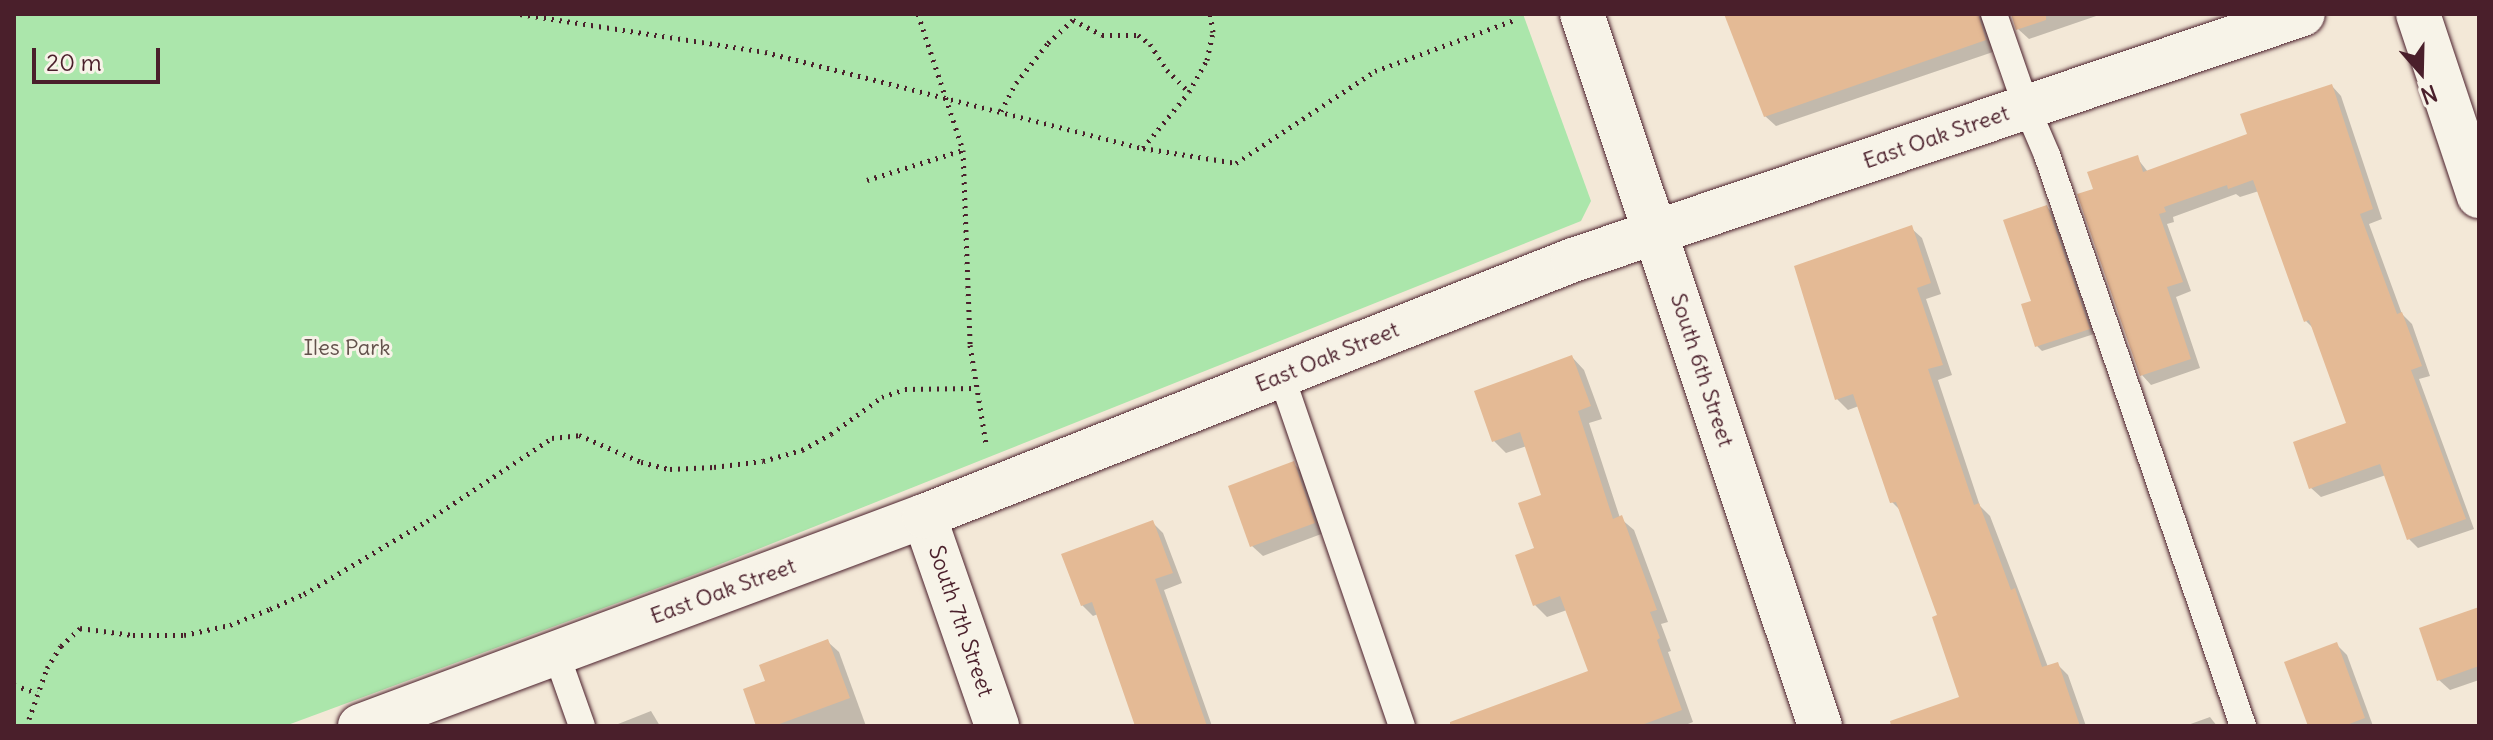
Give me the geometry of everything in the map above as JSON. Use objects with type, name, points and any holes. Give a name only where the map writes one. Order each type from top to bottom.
[{"type":"street","name":"South 6th Street","points":[[1582,14],[1820,726]]},
{"type":"street","name":"East Oak Street","points":[[360,726],[924,516],[1573,260],[2303,14]]},
{"type":"street","points":[[2418,14],[2479,196]]},
{"type":"street","name":"South 7th Street","points":[[924,516],[997,726]]},
{"type":"lane","points":[[1994,14],[2026,106],[2047,155],[2243,726]]},
{"type":"lane","points":[[1281,375],[1402,726]]},
{"type":"lane","points":[[556,653],[582,726]]},
{"type":"path","points":[[520,14],[765,52],[1143,148],[1236,163],[1375,71],[1514,20]]},
{"type":"path","points":[[918,14],[948,97],[963,150],[974,388],[988,456]]},
{"type":"path","points":[[1143,148],[1189,92],[1207,60],[1213,32],[1210,14]]},
{"type":"path","points":[[1001,111],[1016,83],[1048,43],[1073,20],[1102,35],[1138,35],[1150,44],[1167,70],[1189,92]]},
{"type":"path","points":[[867,180],[963,150]]},
{"type":"path","points":[[32,726],[29,719],[37,693],[61,646],[80,628],[133,635],[184,635],[230,625],[270,609],[304,594],[427,521],[552,438],[579,435],[641,462],[670,469],[714,467],[763,461],[802,450],[831,434],[882,397],[905,389],[974,388]]},
{"type":"path","points":[[14,685],[37,693]]},
{"type":"green space","name":"Iles Park","points":[[14,14],[1523,14],[1591,201],[1581,221],[693,575],[285,726],[14,726]]},
{"type":"building","points":[[1724,14],[1978,14],[1986,40],[1764,117]]},
{"type":"building","points":[[2011,14],[2046,14],[2046,20],[2016,30]]},
{"type":"building","points":[[2332,84],[2373,209],[2360,214],[2397,314],[2402,312],[2422,366],[2411,370],[2466,519],[2407,540],[2380,464],[2309,489],[2293,442],[2346,423],[2309,320],[2304,322],[2253,180],[2228,189],[2227,185],[2164,207],[2166,212],[2159,214],[2183,282],[2167,287],[2191,359],[2140,376],[2077,194],[2093,189],[2087,172],[2138,155],[2143,172],[2247,134],[2240,114]]},
{"type":"building","points":[[2047,205],[2090,329],[2035,347],[2021,304],[2031,301],[2003,220]]},
{"type":"building","points":[[1912,225],[1931,283],[1917,288],[1943,365],[1928,369],[1974,505],[1979,503],[2011,590],[2015,588],[2042,667],[2058,662],[2080,726],[1891,726],[1890,721],[1959,697],[1932,617],[1937,615],[1896,502],[1890,503],[1853,394],[1835,400],[1794,266]]},
{"type":"building","points":[[1572,355],[1591,406],[1578,411],[1613,519],[1622,515],[1657,610],[1650,612],[1660,638],[1657,640],[1682,710],[1639,726],[1450,726],[1450,722],[1588,671],[1560,596],[1533,606],[1515,555],[1534,548],[1518,503],[1541,495],[1520,432],[1492,442],[1474,391]]},
{"type":"building","points":[[1294,461],[1315,523],[1250,547],[1228,486]]},
{"type":"building","points":[[1153,520],[1173,573],[1155,579],[1207,726],[1135,726],[1092,602],[1081,606],[1061,554]]},
{"type":"building","points":[[2479,607],[2479,666],[2437,681],[2419,628]]},
{"type":"building","points":[[828,639],[850,698],[774,726],[756,726],[743,689],[765,681],[759,665]]},
{"type":"building","points":[[2337,642],[2365,718],[2344,726],[2308,726],[2284,662]]}]
